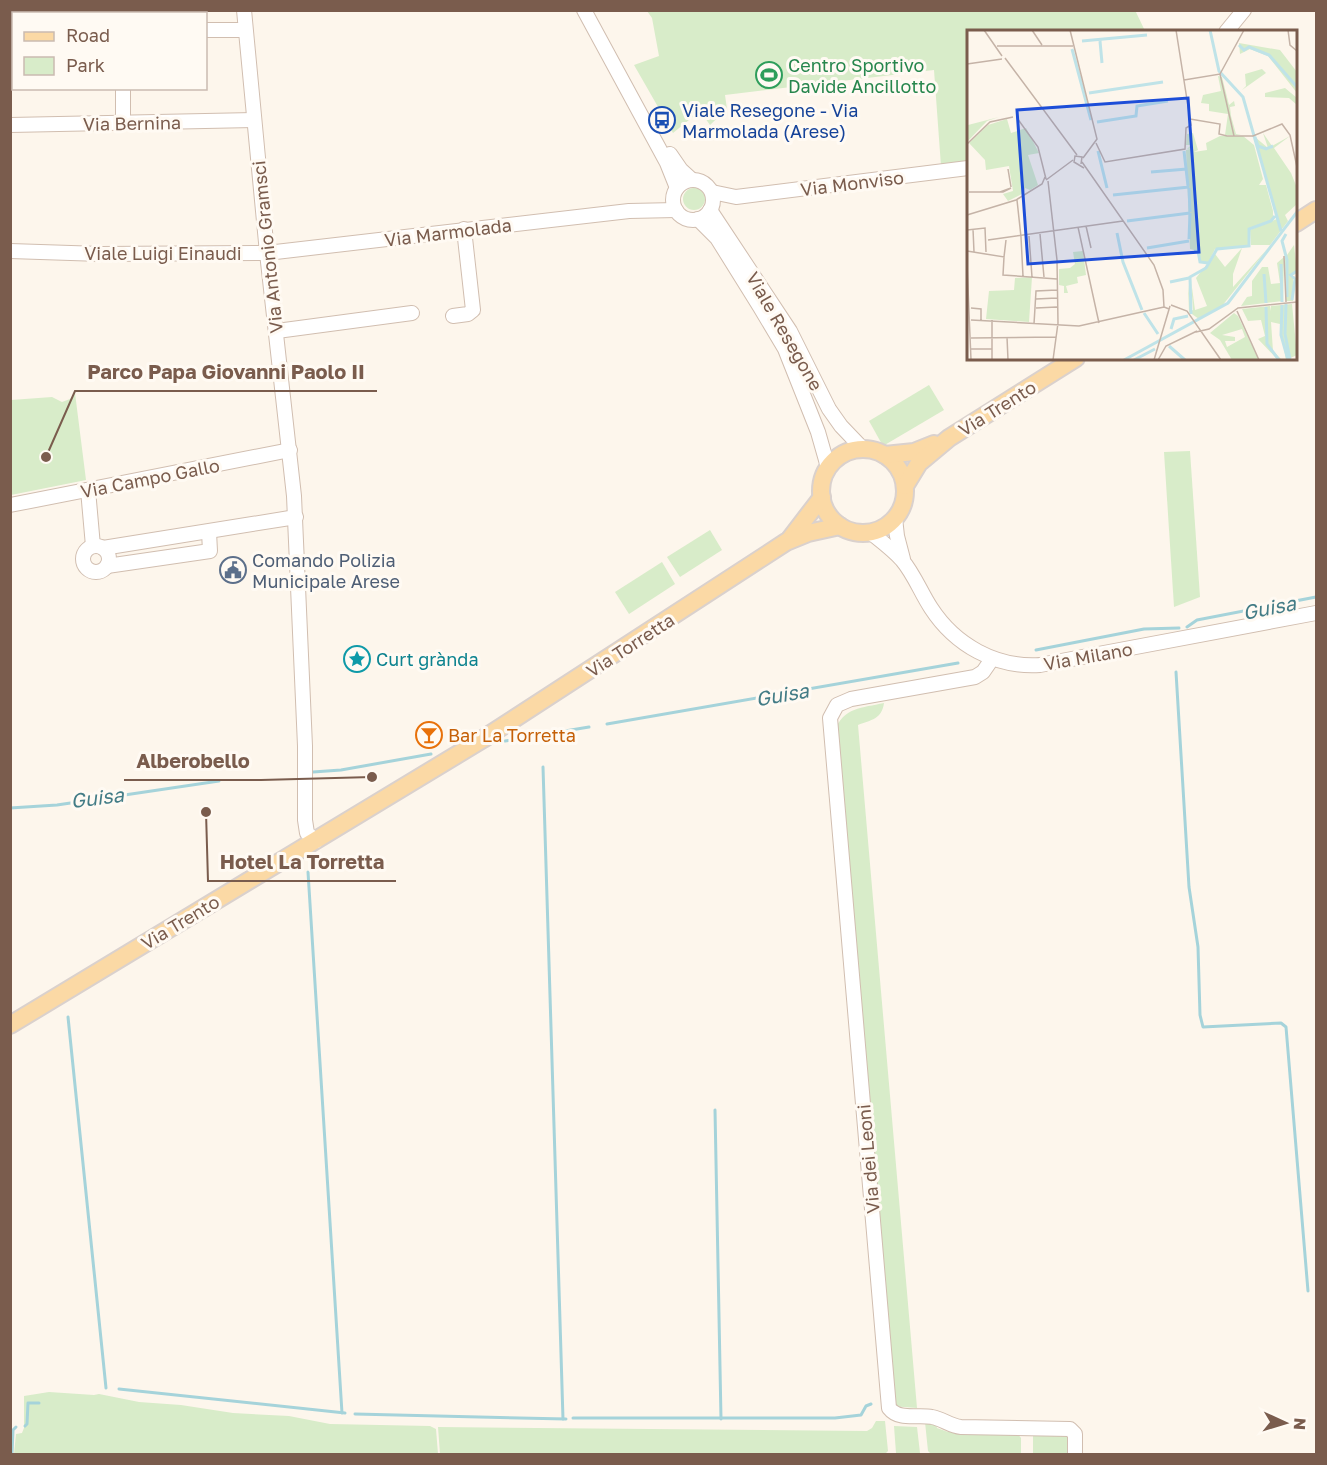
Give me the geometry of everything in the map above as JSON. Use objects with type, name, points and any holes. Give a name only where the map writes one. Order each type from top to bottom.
[{"type":"main road","points":[[1297,222],[1317,210]]},
{"type":"main road","name":"Via Trento","points":[[928,450],[1073,360]]},
{"type":"main road","points":[[863,449],[885,455],[899,469],[905,486],[903,503],[895,518],[885,528],[871,533],[855,533],[840,526],[827,514],[822,497],[823,479],[828,468],[843,454],[863,449]]},
{"type":"main road","points":[[885,455],[928,450]]},
{"type":"main road","points":[[905,486],[928,450]]},
{"type":"main road","name":"Via Torretta","points":[[786,542],[822,497]]},
{"type":"main road","name":"Via Torretta","points":[[472,745],[786,542],[808,533],[840,526]]},
{"type":"main road","name":"Via Trento","points":[[10,1025],[472,745]]},
{"type":"street","name":"Via Antonio Gramsci","points":[[244,10],[267,253],[296,517],[306,806],[315,826],[316,841]]},
{"type":"street","points":[[584,10],[667,163],[676,198],[685,218],[698,219],[706,215],[713,202],[712,192],[701,182],[692,180],[685,182],[676,198]]},
{"type":"street","points":[[592,10],[667,148],[678,166],[692,180]]},
{"type":"street","points":[[1228,30],[1244,10]]},
{"type":"street","points":[[207,30],[245,30]]},
{"type":"street","points":[[123,90],[123,123]]},
{"type":"street","name":"Via Bernina","points":[[10,125],[254,120]]},
{"type":"street","name":"Via Monviso","points":[[711,209],[736,197],[967,168]]},
{"type":"street","name":"Via Monviso","points":[[712,192],[736,197]]},
{"type":"street","name":"Via Marmolada","points":[[267,253],[629,211],[676,198]]},
{"type":"street","name":"Viale Resegone","points":[[711,209],[790,331],[830,409],[841,426],[863,449]]},
{"type":"street","name":"Viale Resegone","points":[[698,219],[717,238],[785,349],[818,432],[828,468]]},
{"type":"street","points":[[453,316],[468,314],[473,310],[464,230]]},
{"type":"street","name":"Viale Luigi Einaudi","points":[[10,249],[60,253],[267,253]]},
{"type":"street","points":[[277,331],[412,313]]},
{"type":"street","name":"Via Campo Gallo","points":[[10,505],[290,450]]},
{"type":"street","points":[[88,490],[98,547],[108,554],[107,566]]},
{"type":"street","points":[[209,532],[210,551],[107,566],[96,572],[85,566],[83,559],[84,553],[98,547],[296,517]]},
{"type":"street","points":[[895,518],[903,561]]},
{"type":"street","points":[[871,533],[903,561]]},
{"type":"street","name":"Via Milano","points":[[903,561],[945,626],[962,641],[992,659],[1018,665],[1040,665],[1317,613]]},
{"type":"street","name":"Via dei Leoni","points":[[992,659],[983,672],[975,677],[851,699],[834,708],[830,718],[890,1408],[898,1415],[933,1417],[961,1427],[1070,1429],[1075,1434],[1075,1455]]},
{"type":"green space","name":"Centro Sportivo Davide Ancillotto","points":[[1135,10],[1145,30],[967,30],[967,160],[941,166],[934,70],[725,95],[727,109],[710,125],[700,111],[673,133],[634,65],[659,56],[652,18],[647,11]]},
{"type":"green space","points":[[694,188],[702,191],[705,199],[702,207],[694,210],[686,207],[683,199],[686,191]]},
{"type":"green space","points":[[929,385],[944,410],[883,446],[869,421]]},
{"type":"green space","points":[[75,393],[86,480],[11,495],[11,400],[52,397],[62,402],[70,399]]},
{"type":"green space","points":[[1190,451],[1200,597],[1174,607],[1164,452]]},
{"type":"green space","points":[[710,530],[722,550],[680,577],[667,557]]},
{"type":"green space","points":[[662,562],[675,584],[629,614],[615,592]]},
{"type":"green space","points":[[884,703],[878,716],[858,725],[917,1408],[891,1406],[835,731],[838,723],[848,713]]},
{"type":"green space","points":[[49,1392],[99,1394],[139,1402],[181,1405],[233,1413],[289,1416],[330,1424],[430,1426],[436,1429],[438,1454],[14,1454],[16,1434],[22,1433],[24,1428],[24,1396]]},
{"type":"green space","points":[[876,1421],[885,1421],[888,1451],[885,1454],[440,1454],[438,1427],[867,1431]]},
{"type":"green space","points":[[925,1422],[935,1422],[937,1428],[948,1432],[1017,1433],[1021,1438],[1021,1454],[931,1454],[928,1451]]},
{"type":"green space","points":[[894,1426],[917,1427],[920,1453],[896,1453]]},
{"type":"green space","points":[[1035,1433],[1069,1434],[1071,1454],[1033,1454],[1033,1435]]},
{"type":"waterway","name":"Guisa","points":[[1187,627],[1197,620],[1316,597]]},
{"type":"waterway","name":"Guisa","points":[[1036,650],[1144,629],[1179,628]]},
{"type":"waterway","name":"Guisa","points":[[607,724],[958,663]]},
{"type":"waterway","points":[[1176,672],[1189,887],[1198,947],[1200,1015],[1203,1027],[1281,1023],[1286,1027],[1308,1291]]},
{"type":"waterway","name":"Guisa","points":[[505,741],[589,727]]},
{"type":"waterway","name":"Guisa","points":[[313,772],[341,770],[431,754]]},
{"type":"waterway","points":[[543,767],[563,1419]]},
{"type":"waterway","name":"Guisa","points":[[10,808],[57,805],[219,781]]},
{"type":"waterway","points":[[308,872],[342,1413]]},
{"type":"waterway","points":[[68,1017],[106,1388]]},
{"type":"waterway","points":[[715,1110],[721,1419]]},
{"type":"waterway","points":[[119,1389],[345,1413]]},
{"type":"waterway","points":[[25,1426],[28,1403],[39,1403]]},
{"type":"waterway","points":[[573,1418],[835,1418],[861,1415],[866,1406],[871,1404]]},
{"type":"waterway","points":[[355,1414],[566,1419]]},
{"type":"waterway","points":[[12,1454],[13,1430],[16,1427]]},
{"type":"place","name":"Centro Sportivo Davide Ancillotto","points":[[769,75]]},
{"type":"place","name":"Viale Resegone - Via Marmolada (Arese)","points":[[662,120]]},
{"type":"place","name":"Parco Papa Giovanni Paolo II","points":[[46,457]]},
{"type":"place","name":"Comando Polizia Municipale Arese","points":[[233,570]]},
{"type":"place","name":"Curt grànda","points":[[357,659]]},
{"type":"place","name":"Bar La Torretta","points":[[429,735]]},
{"type":"place","name":"Alberobello","points":[[372,777]]},
{"type":"place","name":"Hotel La Torretta","points":[[206,812]]}]
